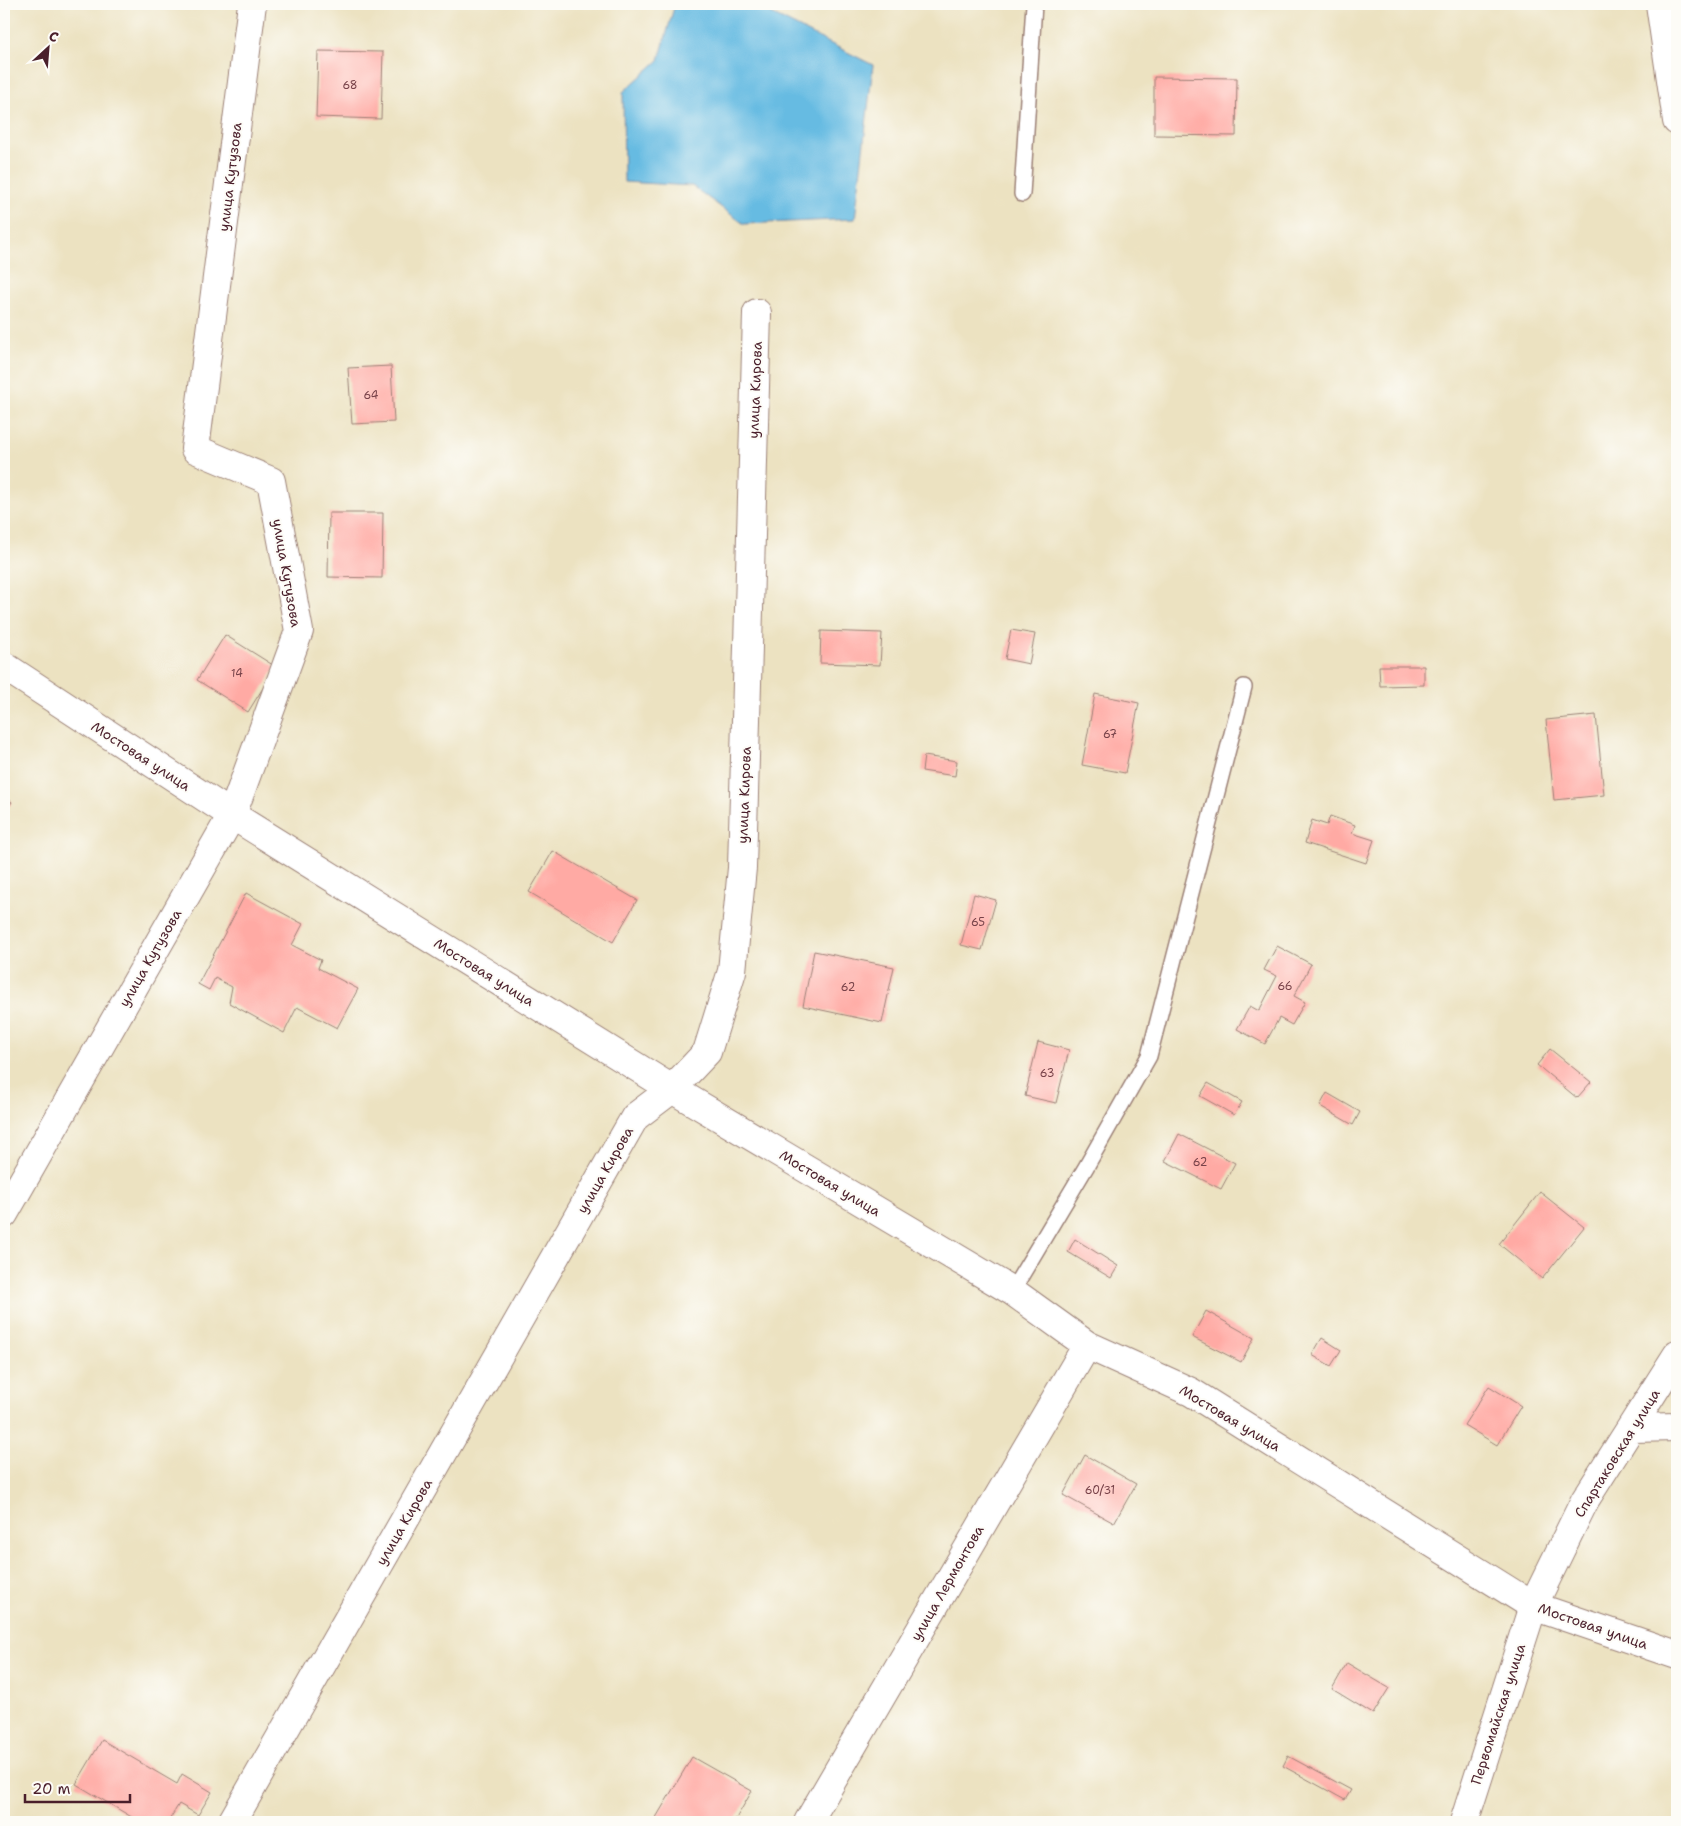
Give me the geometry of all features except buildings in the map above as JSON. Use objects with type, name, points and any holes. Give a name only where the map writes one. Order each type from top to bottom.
[{"type":"street","name":"улица Кутузова","points":[[4,1214],[232,815],[299,631],[271,481],[195,449],[252,4]]},
{"type":"street","points":[[1660,4],[1677,122]]},
{"type":"street","name":"улица Кирова","points":[[232,1822],[636,1117],[672,1089],[707,1052],[732,971],[742,868],[757,313]]},
{"type":"street","name":"Мостовая улица","points":[[4,666],[232,815],[672,1089],[1012,1291],[1087,1345],[1191,1392],[1533,1606],[1677,1655]]},
{"type":"street","name":"улица Лермонтова","points":[[808,1822],[1087,1345]]},
{"type":"street","name":"Спартаковская улица","points":[[1533,1606],[1585,1500],[1677,1356]]},
{"type":"street","points":[[1632,1428],[1677,1426]]},
{"type":"street","name":"Первомайская улица","points":[[1464,1822],[1533,1606]]},
{"type":"lane","points":[[1022,194],[1034,4]]},
{"type":"lane","points":[[1012,1291],[1149,1056],[1244,687]]},
{"type":"water","points":[[675,4],[752,4],[873,65],[855,219],[744,224],[692,186],[624,182],[623,92],[659,60]]}]
